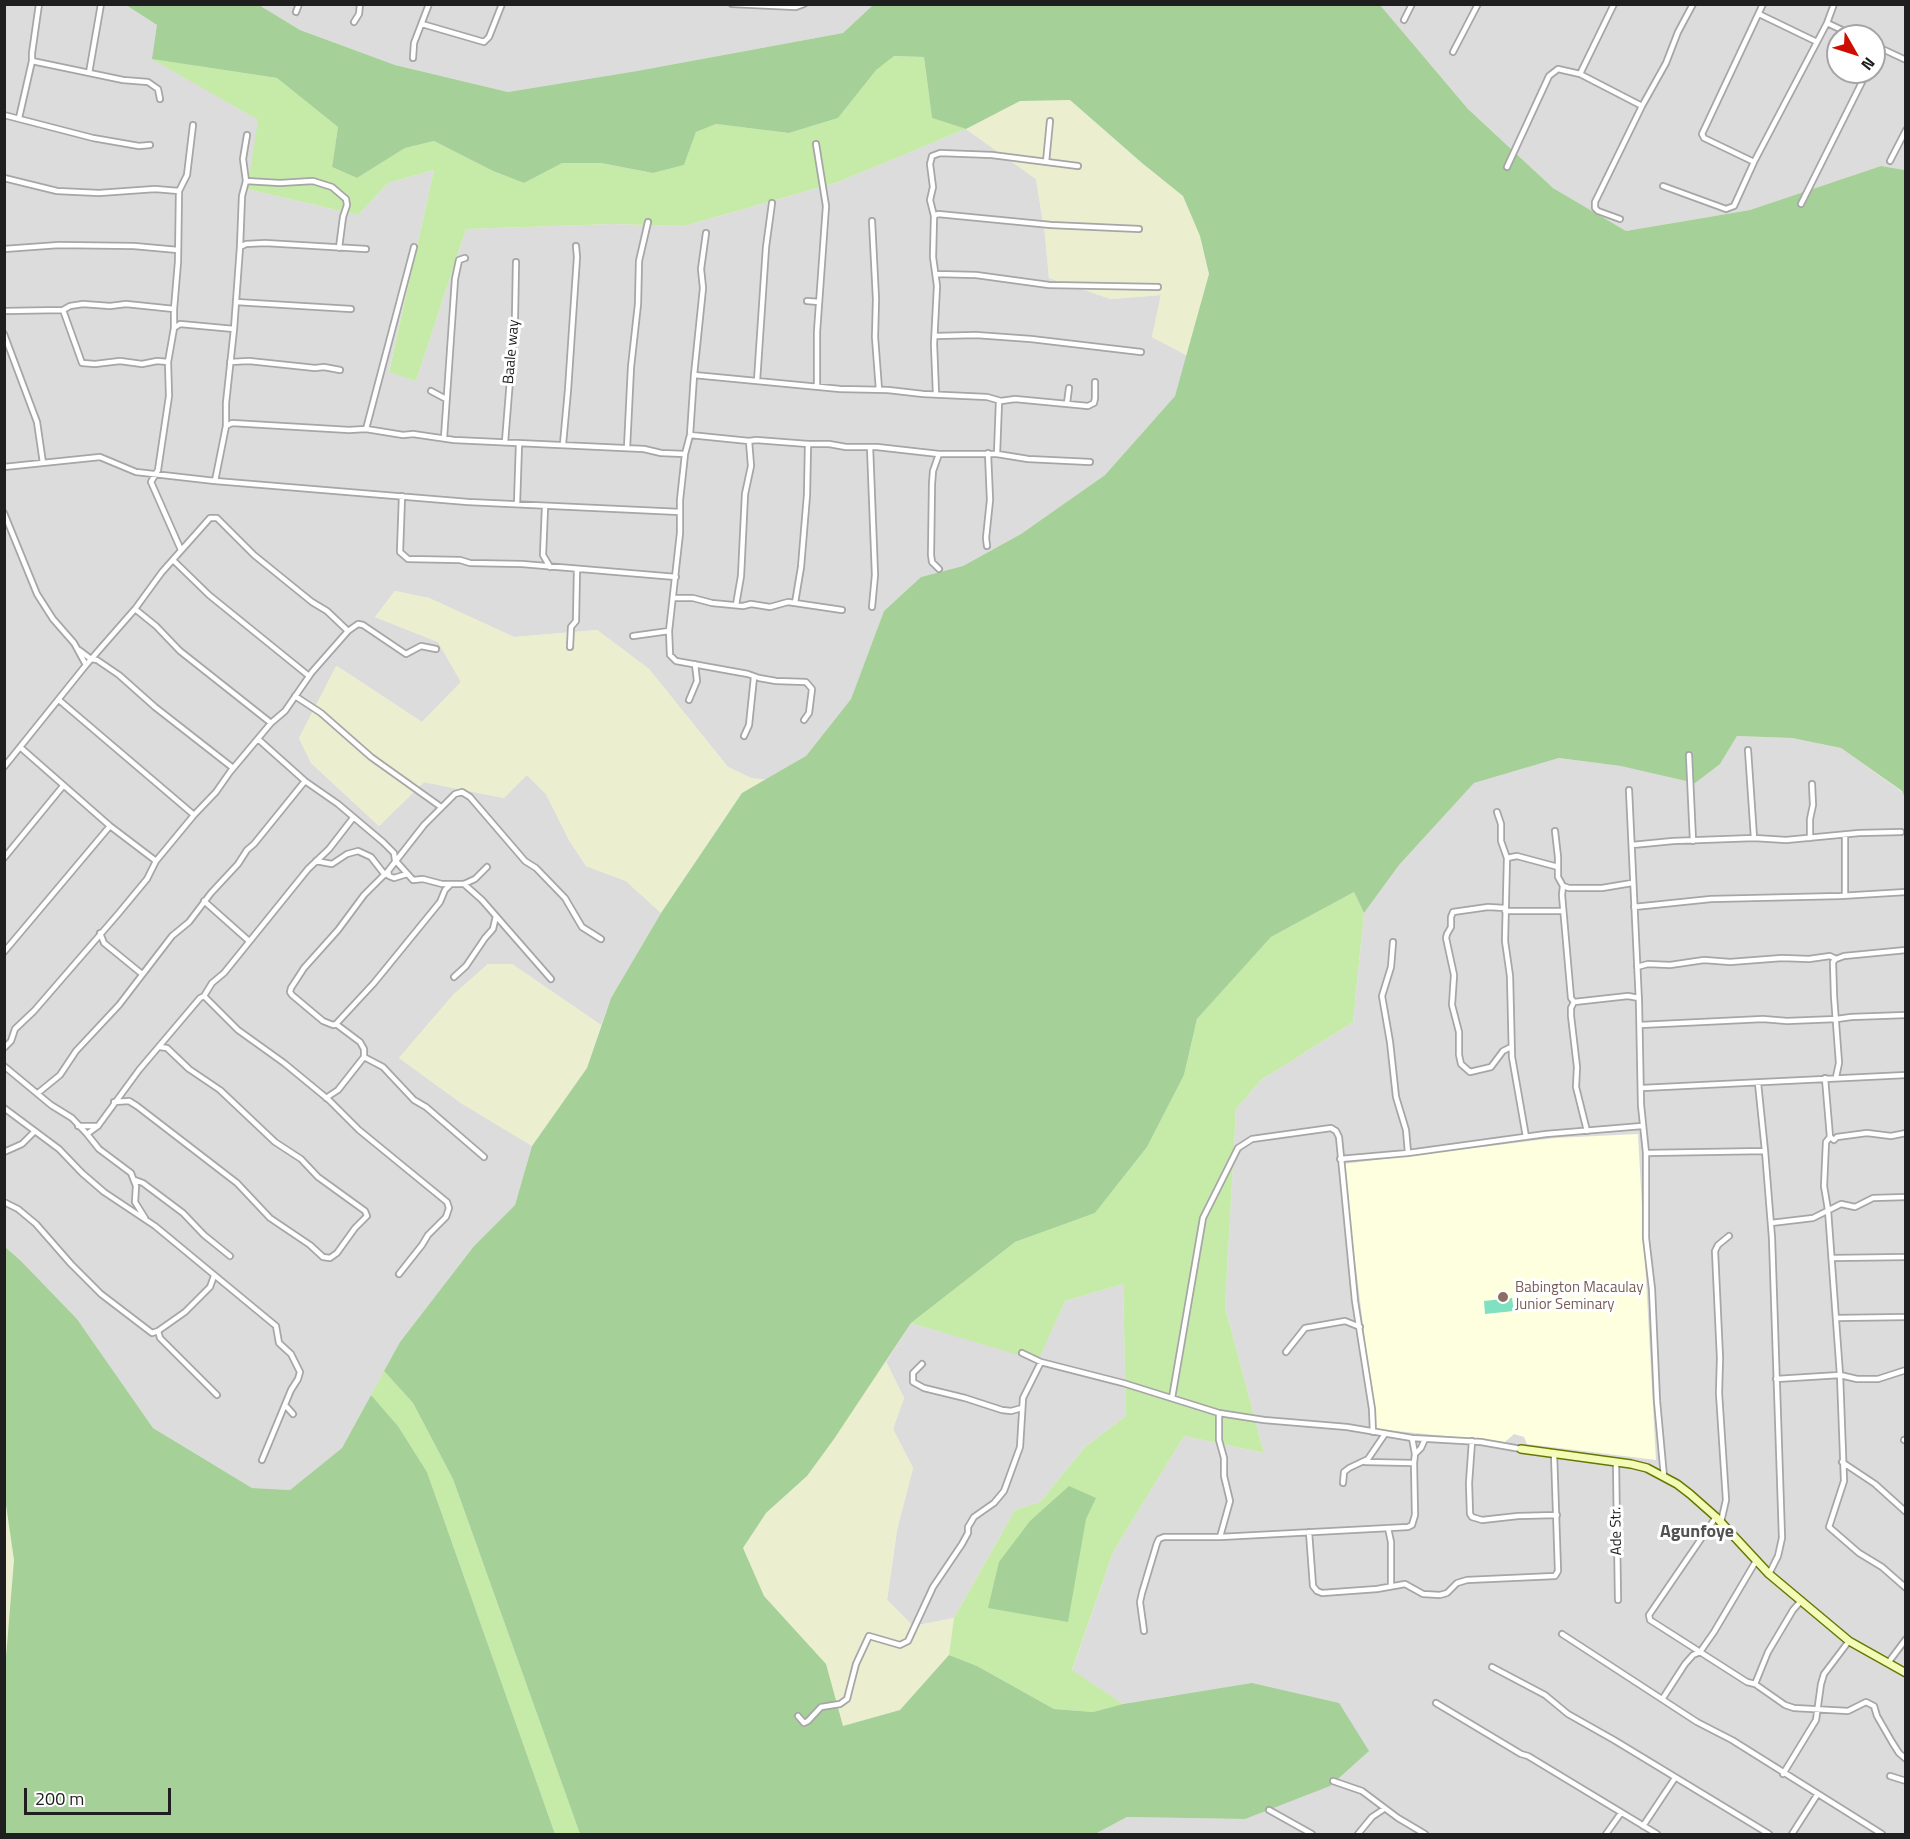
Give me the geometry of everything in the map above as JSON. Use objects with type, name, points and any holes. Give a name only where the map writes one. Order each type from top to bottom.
[{"type":"street","points":[[19,118],[32,61],[39,4]]},
{"type":"street","points":[[89,73],[101,4]]},
{"type":"street","points":[[296,12],[299,4]]},
{"type":"street","points":[[354,22],[359,14],[360,4]]},
{"type":"street","points":[[413,58],[414,43],[429,4]]},
{"type":"street","points":[[422,24],[484,42],[489,38],[502,4]]},
{"type":"street","points":[[732,4],[776,7],[796,7],[804,4]]},
{"type":"street","points":[[1404,20],[1412,4]]},
{"type":"street","points":[[1453,52],[1478,4]]},
{"type":"street","points":[[1580,74],[1614,4]]},
{"type":"street","points":[[1620,219],[1598,211],[1595,208],[1595,202],[1642,106],[1666,63],[1678,32],[1693,4]]},
{"type":"street","points":[[1663,186],[1726,209],[1734,206],[1754,162],[1827,23],[1834,4]]},
{"type":"street","points":[[1754,162],[1704,138],[1702,134],[1763,5]]},
{"type":"street","points":[[1759,14],[1817,42]]},
{"type":"street","points":[[1886,50],[1905,60]]},
{"type":"street","points":[[32,61],[147,82],[158,89],[160,99]]},
{"type":"street","points":[[1507,167],[1549,76],[1558,69],[1580,74],[1642,106]]},
{"type":"street","points":[[1801,204],[1861,84]]},
{"type":"street","points":[[4,115],[93,138],[139,147],[150,145]]},
{"type":"street","points":[[1046,162],[1050,121]]},
{"type":"street","points":[[181,550],[151,482],[158,470],[169,396],[168,362],[174,328],[178,250],[178,191],[187,175],[193,125]]},
{"type":"street","points":[[1890,161],[1905,130]]},
{"type":"street","points":[[215,481],[227,419],[226,403],[234,328],[242,196],[243,185],[246,181],[243,159],[247,135]]},
{"type":"street","points":[[816,144],[826,206],[819,302],[817,386]]},
{"type":"street","points":[[936,394],[937,286],[933,257],[934,216],[930,200],[933,187],[931,159],[934,154],[992,155],[1078,166]]},
{"type":"street","points":[[4,178],[57,191],[99,193],[155,189],[178,191]]},
{"type":"street","points":[[246,181],[280,183],[313,181],[332,187],[346,199],[347,205],[339,248]]},
{"type":"street","points":[[757,381],[766,247],[772,202]]},
{"type":"street","points":[[934,216],[938,214],[1051,225],[1139,229]]},
{"type":"street","points":[[872,221],[876,299],[875,337],[879,390]]},
{"type":"street","points":[[627,448],[627,414],[638,304],[639,261],[648,222]]},
{"type":"street","points":[[706,233],[701,269],[703,288],[690,435],[685,454],[676,577],[669,631],[671,657],[676,661],[754,677],[776,681],[801,681],[809,684],[812,689],[810,710],[804,720]]},
{"type":"street","points":[[240,247],[246,244],[265,243],[366,249]]},
{"type":"street","points":[[4,249],[59,245],[135,246],[178,250]]},
{"type":"street","points":[[563,444],[576,246]]},
{"type":"street","points":[[366,429],[414,247]]},
{"type":"street","points":[[444,438],[454,279],[459,260],[465,258]]},
{"type":"street","name":"Baale way","points":[[505,442],[515,316],[516,262]]},
{"type":"street","points":[[936,274],[976,275],[1049,285],[1158,287]]},
{"type":"street","points":[[807,301],[819,302]]},
{"type":"street","points":[[236,302],[351,309]]},
{"type":"street","points":[[4,311],[63,310],[70,306],[83,304],[110,306],[126,304],[174,309]]},
{"type":"street","points":[[63,310],[82,363],[168,362]]},
{"type":"street","points":[[174,316],[180,324]]},
{"type":"street","points":[[174,328],[180,324],[234,328]]},
{"type":"street","points":[[4,334],[37,422],[43,463]]},
{"type":"street","points":[[935,336],[976,335],[1031,339],[1141,352]]},
{"type":"street","points":[[230,362],[249,361],[340,370]]},
{"type":"street","points":[[694,375],[840,389],[987,397],[999,401],[1015,399],[1092,405],[1096,395],[1095,382]]},
{"type":"street","points":[[1067,403],[1069,388]]},
{"type":"street","points":[[430,391],[446,399]]},
{"type":"street","points":[[997,454],[999,401]]},
{"type":"street","points":[[227,419],[232,423]]},
{"type":"street","points":[[226,426],[232,423],[366,429],[403,435],[519,444],[627,448],[685,454]]},
{"type":"street","points":[[690,435],[939,454],[988,453],[1028,459],[1090,462]]},
{"type":"street","points":[[736,605],[741,576],[745,494],[751,466],[749,441]]},
{"type":"street","points":[[517,504],[519,444]]},
{"type":"street","points":[[795,603],[801,567],[807,495],[808,444]]},
{"type":"street","points":[[870,447],[875,575],[872,607]]},
{"type":"street","points":[[987,546],[990,508],[988,453]]},
{"type":"street","points":[[939,454],[933,471],[931,555],[935,566],[939,569]]},
{"type":"street","points":[[4,467],[100,457],[136,472],[215,481],[545,507],[680,512]]},
{"type":"street","points":[[402,496],[400,552],[408,559],[460,560],[470,563],[676,577]]},
{"type":"street","points":[[536,566],[543,555],[545,507]]},
{"type":"street","points":[[4,513],[37,594],[53,619],[79,651],[86,665]]},
{"type":"street","points":[[4,767],[86,665],[135,609],[162,572],[207,521],[214,517],[255,555],[312,602],[324,609],[348,631]]},
{"type":"street","points":[[543,555],[550,567]]},
{"type":"street","points":[[174,560],[200,587],[309,676]]},
{"type":"street","points":[[570,647],[571,627],[576,621],[577,569]]},
{"type":"street","points":[[674,598],[770,607],[784,602],[842,610]]},
{"type":"street","points":[[135,609],[156,626],[180,651],[271,723]]},
{"type":"street","points":[[4,1048],[11,1041],[15,1029],[34,1011],[147,879],[156,861],[216,792],[271,723],[285,711],[309,676],[348,631],[358,624],[363,624],[406,654],[420,646],[436,649]]},
{"type":"street","points":[[633,636],[669,631]]},
{"type":"street","points":[[79,651],[126,680],[233,768]]},
{"type":"street","points":[[690,700],[697,681],[695,664]]},
{"type":"street","points":[[744,736],[749,725],[754,677]]},
{"type":"street","points":[[295,696],[321,713],[371,756],[441,807]]},
{"type":"street","points":[[59,700],[194,815]]},
{"type":"street","points":[[258,739],[305,781],[338,804],[383,842],[394,853],[395,860],[415,881],[423,879],[444,887],[464,884],[476,879],[487,867]]},
{"type":"street","points":[[20,747],[110,826],[156,861]]},
{"type":"street","points":[[1748,750],[1754,838]]},
{"type":"street","points":[[1689,755],[1693,841]]},
{"type":"street","points":[[38,1093],[60,1075],[76,1051],[119,1005],[142,974],[238,864],[305,781]]},
{"type":"street","points":[[1810,838],[1813,806],[1812,784]]},
{"type":"street","points":[[4,858],[47,809],[63,786]]},
{"type":"street","points":[[1629,790],[1639,998],[1642,1126],[1646,1153],[1646,1238],[1652,1289],[1657,1401],[1664,1477]]},
{"type":"street","points":[[326,1098],[339,1090],[364,1057],[363,1045],[336,1024],[323,1021],[292,995],[291,988],[304,968],[338,930],[358,902],[387,873],[395,860],[455,794],[466,793],[525,861],[536,868],[560,893],[573,909],[582,927],[601,939]]},
{"type":"street","points":[[1497,812],[1502,824],[1501,841],[1507,858],[1505,941],[1510,976],[1511,1047],[1526,1137]]},
{"type":"street","points":[[87,1134],[98,1126],[114,1102],[204,996],[212,983],[224,973],[353,818]]},
{"type":"street","points":[[4,952],[110,826]]},
{"type":"street","points":[[1555,831],[1558,877],[1563,886],[1571,998],[1574,1002]]},
{"type":"street","points":[[1632,845],[1673,841],[1754,838],[1768,840],[1901,832]]},
{"type":"street","points":[[1845,835],[1845,895]]},
{"type":"street","points":[[316,861],[332,864],[347,854],[357,851],[371,857],[389,876],[394,878],[407,874]]},
{"type":"street","points":[[1507,858],[1517,856],[1558,867]]},
{"type":"street","points":[[464,884],[496,916],[551,979]]},
{"type":"street","points":[[1563,886],[1602,888],[1632,884]]},
{"type":"street","points":[[336,1024],[385,970],[440,902],[444,887]]},
{"type":"street","points":[[1634,907],[1711,899],[1905,892]]},
{"type":"street","points":[[204,901],[249,941]]},
{"type":"street","points":[[1511,1047],[1503,1051],[1491,1067],[1470,1072],[1461,1064],[1459,1032],[1452,1005],[1454,975],[1446,938],[1452,923],[1451,917],[1453,912],[1488,907],[1563,911]]},
{"type":"street","points":[[454,977],[466,966],[493,930],[496,916]]},
{"type":"street","points":[[100,933],[104,943],[142,974]]},
{"type":"street","points":[[1393,942],[1391,968],[1382,996],[1396,1097],[1406,1130],[1408,1153]]},
{"type":"street","points":[[1836,1077],[1839,1069],[1833,963],[1844,956],[1905,950]]},
{"type":"street","points":[[1637,967],[1648,964],[1670,965],[1704,960],[1730,962],[1830,956],[1836,959]]},
{"type":"street","points":[[204,996],[238,1030],[284,1063],[326,1098],[359,1130],[449,1205],[446,1217],[428,1235],[399,1274]]},
{"type":"street","points":[[1574,1002],[1628,996],[1639,998]]},
{"type":"street","points":[[1574,1002],[1570,1016],[1577,1067],[1576,1087],[1587,1131]]},
{"type":"street","points":[[1640,1025],[1763,1018],[1787,1021],[1905,1015]]},
{"type":"street","points":[[166,1040],[167,1048]]},
{"type":"street","points":[[128,1085],[129,1101],[237,1183],[266,1215],[310,1245],[323,1257],[333,1256],[367,1216],[365,1211],[318,1177],[301,1159],[275,1142],[220,1090],[189,1069],[167,1048],[160,1047]]},
{"type":"street","points":[[364,1057],[383,1067],[414,1100],[426,1107],[484,1157]]},
{"type":"street","points":[[4,1066],[78,1126],[99,1149],[123,1166],[135,1180],[143,1183],[183,1213],[204,1235],[230,1256]]},
{"type":"street","points":[[1642,1088],[1905,1075]]},
{"type":"street","points":[[1825,1078],[1830,1137],[1826,1142],[1824,1186],[1828,1210],[1840,1376],[1843,1488],[1829,1527],[1858,1553],[1882,1567],[1905,1588]]},
{"type":"street","points":[[1758,1083],[1771,1223],[1782,1538],[1778,1556],[1768,1574]]},
{"type":"street","points":[[114,1102],[129,1101]]},
{"type":"street","points":[[4,1108],[59,1149],[81,1173],[104,1192],[147,1220],[273,1323],[278,1330],[279,1343],[296,1360],[300,1372],[262,1460]]},
{"type":"street","points":[[78,1126],[98,1126]]},
{"type":"street","points":[[1340,1159],[1642,1126]]},
{"type":"street","points":[[1172,1398],[1203,1218],[1238,1148],[1252,1139],[1326,1128],[1336,1131],[1339,1137],[1355,1301],[1372,1409],[1373,1432]]},
{"type":"street","points":[[4,1152],[22,1144],[35,1131]]},
{"type":"street","points":[[1830,1137],[1834,1140],[1837,1137],[1868,1133],[1891,1136],[1905,1133]]},
{"type":"street","points":[[1646,1153],[1766,1151]]},
{"type":"street","points":[[135,1180],[135,1202],[147,1220]]},
{"type":"street","points":[[1771,1223],[1803,1221],[1821,1215],[1841,1204],[1855,1207],[1873,1198],[1905,1197]]},
{"type":"street","points":[[4,1202],[18,1209],[36,1224],[101,1294],[149,1331],[158,1331],[175,1321],[210,1287],[214,1276]]},
{"type":"street","points":[[135,1213],[141,1210]]},
{"type":"street","points":[[1728,1236],[1715,1251],[1720,1358],[1719,1393],[1726,1488],[1725,1511],[1649,1618],[1785,1705],[1794,1708],[1848,1711],[1866,1702],[1875,1706],[1877,1716],[1905,1759]]},
{"type":"street","points":[[1832,1258],[1905,1257]]},
{"type":"street","points":[[1836,1318],[1905,1317]]},
{"type":"street","points":[[1286,1352],[1305,1328],[1345,1321],[1360,1327]]},
{"type":"street","points":[[158,1331],[160,1338],[217,1395]]},
{"type":"street","points":[[1022,1353],[1041,1362],[1123,1383],[1220,1413],[1412,1438],[1472,1441],[1647,1468],[1690,1494],[1718,1519],[1768,1574],[1849,1641],[1905,1673]]},
{"type":"street","points":[[798,1716],[804,1723],[821,1707],[840,1704],[847,1699],[856,1664],[869,1636],[900,1645],[908,1641],[939,1576],[968,1533],[968,1527],[974,1517],[994,1503],[1004,1491],[1020,1447],[1023,1398],[1041,1362]]},
{"type":"street","points":[[922,1365],[913,1373],[913,1382],[924,1388],[1002,1410],[1011,1411],[1022,1408]]},
{"type":"street","points":[[1776,1380],[1840,1376],[1878,1379],[1905,1370]]},
{"type":"street","points":[[285,1405],[293,1414]]},
{"type":"street","points":[[1220,1413],[1219,1440],[1230,1501],[1220,1537]]},
{"type":"street","points":[[1343,1483],[1344,1472],[1368,1459],[1385,1434]]},
{"type":"street","points":[[1144,1631],[1140,1602],[1159,1539],[1164,1537],[1220,1537],[1408,1527],[1414,1522],[1415,1454],[1412,1438]]},
{"type":"street","points":[[1415,1454],[1425,1439]]},
{"type":"street","points":[[1472,1441],[1469,1483],[1472,1517],[1482,1520],[1557,1515]]},
{"type":"street","points":[[1309,1532],[1313,1586],[1322,1593],[1377,1590],[1405,1584],[1423,1594],[1440,1596],[1447,1593],[1457,1583],[1467,1580],[1555,1576],[1558,1571],[1554,1453]]},
{"type":"street","points":[[1362,1462],[1414,1463]]},
{"type":"street","name":"Ade Str.","points":[[1616,1462],[1618,1600]]},
{"type":"street","points":[[1842,1462],[1875,1484],[1905,1512]]},
{"type":"street","points":[[1388,1528],[1391,1542],[1391,1586]]},
{"type":"street","points":[[1663,1698],[1685,1664],[1700,1652],[1756,1561]]},
{"type":"street","points":[[1755,1684],[1768,1652],[1801,1601]]},
{"type":"street","points":[[1562,1634],[1697,1722],[1732,1740],[1882,1834]]},
{"type":"street","points":[[1888,1664],[1905,1639]]},
{"type":"street","points":[[1783,1774],[1816,1720],[1824,1674],[1849,1641]]},
{"type":"street","points":[[1492,1667],[1545,1695],[1568,1714],[1769,1834]]},
{"type":"street","points":[[1436,1703],[1657,1834]]},
{"type":"street","points":[[1890,1776],[1905,1781]]},
{"type":"street","points":[[1643,1826],[1675,1778]]},
{"type":"street","points":[[1333,1781],[1355,1788],[1425,1834]]},
{"type":"street","points":[[1791,1834],[1817,1795]]},
{"type":"street","points":[[1358,1834],[1372,1817],[1384,1809]]},
{"type":"street","points":[[1269,1810],[1312,1834]]},
{"type":"street","points":[[1605,1834],[1621,1813]]},
{"type":"shaded area","points":[[5,5],[126,5],[157,25],[235,107],[259,120],[247,189],[358,215],[388,183],[434,170],[389,371],[416,381],[466,229],[613,224],[684,226],[838,182],[966,129],[1036,179],[1049,278],[1111,299],[1161,295],[1152,337],[1188,356],[1175,396],[1105,475],[1021,534],[963,566],[921,577],[884,611],[851,699],[806,756],[767,780],[751,778],[728,767],[649,669],[597,630],[514,637],[429,598],[395,591],[375,617],[438,642],[461,682],[422,722],[337,666],[299,738],[311,763],[379,826],[424,782],[504,798],[526,774],[546,794],[569,840],[586,866],[626,881],[661,913],[611,998],[601,1025],[512,964],[488,964],[453,995],[399,1058],[461,1103],[532,1146],[515,1205],[474,1246],[400,1342],[342,1448],[290,1490],[252,1488],[153,1428],[77,1319],[5,1247]]},
{"type":"shaded area","points":[[259,5],[873,5],[843,33],[508,92],[395,65],[300,30]]},
{"type":"shaded area","points":[[1380,5],[1905,5],[1905,170],[1881,166],[1750,210],[1626,231],[1553,188],[1468,109]]},
{"type":"shaded area","points":[[1070,100],[1183,196],[1200,236],[1209,274],[1188,356],[1152,337],[1161,295],[1111,299],[1049,278],[1036,179],[966,129],[1020,101]]},
{"type":"shaded area","points":[[395,591],[429,598],[514,637],[597,630],[649,669],[728,767],[751,778],[767,780],[742,793],[661,913],[626,881],[586,866],[569,840],[546,794],[527,775],[504,798],[424,782],[379,826],[311,763],[299,738],[336,666],[422,722],[461,682],[438,642],[375,617]]},
{"type":"shaded area","points":[[1737,736],[1792,738],[1841,748],[1902,792],[1906,798],[1905,1834],[1095,1834],[1127,1817],[1245,1819],[1177,1695],[1123,1704],[1072,1671],[1113,1552],[1184,1436],[1264,1453],[1225,1307],[1236,1109],[1261,1080],[1353,1022],[1364,913],[1399,865],[1474,783],[1559,758],[1621,766],[1720,764]]},
{"type":"shaded area","points":[[488,964],[512,964],[601,1025],[587,1068],[532,1146],[461,1103],[399,1058],[453,995]]},
{"type":"shaded area","name":"Babington Macaulay Junior Seminary","points":[[1638,1134],[1656,1460],[1527,1444],[1524,1437],[1514,1434],[1505,1442],[1376,1429],[1343,1164],[1555,1138]]},
{"type":"shaded area","points":[[1123,1284],[1126,1416],[1085,1447],[1040,1502],[1015,1510],[954,1618],[913,1626],[887,1600],[897,1530],[913,1468],[893,1429],[904,1398],[886,1362],[911,1323],[1038,1360],[1065,1301]]},
{"type":"shaded area","points":[[886,1361],[904,1398],[893,1429],[913,1468],[897,1530],[887,1600],[913,1626],[954,1618],[949,1655],[900,1710],[843,1726],[826,1664],[764,1596],[743,1548],[766,1513],[807,1476]]},
{"type":"shaded area","points":[[5,1491],[14,1560],[5,1681]]},
{"type":"green space","points":[[126,5],[259,5],[300,30],[395,65],[508,92],[843,33],[873,5],[1380,5],[1468,109],[1553,188],[1626,231],[1750,210],[1881,166],[1905,170],[1905,798],[1902,791],[1841,748],[1792,738],[1737,736],[1720,764],[1695,783],[1621,766],[1559,758],[1474,783],[1399,865],[1364,913],[1354,892],[1271,937],[1197,1019],[1184,1075],[1147,1147],[1095,1213],[1015,1242],[911,1323],[807,1476],[766,1513],[743,1548],[764,1596],[826,1664],[843,1726],[900,1710],[949,1655],[977,1666],[1054,1709],[1093,1712],[1123,1704],[1252,1683],[1339,1703],[1369,1751],[1330,1786],[1245,1819],[1127,1817],[1095,1834],[580,1834],[453,1479],[413,1403],[384,1371],[400,1342],[474,1246],[515,1205],[532,1146],[587,1068],[611,998],[661,913],[742,793],[806,756],[851,699],[884,611],[921,577],[963,566],[1021,534],[1105,475],[1175,396],[1209,274],[1200,236],[1183,196],[1070,100],[1020,101],[966,129],[932,118],[924,57],[894,56],[876,70],[838,118],[789,133],[716,124],[696,132],[684,165],[653,173],[601,163],[562,163],[524,183],[493,171],[434,141],[405,148],[357,178],[332,167],[338,127],[277,78],[152,59],[157,25]]},
{"type":"green space","points":[[893,56],[924,57],[932,118],[966,129],[838,182],[684,226],[613,224],[466,229],[416,381],[389,372],[434,170],[388,183],[358,215],[247,189],[258,120],[152,59],[277,78],[338,127],[332,167],[357,178],[405,148],[434,141],[493,171],[524,183],[561,163],[601,163],[653,173],[684,165],[696,132],[716,124],[789,133],[838,118],[876,69]]},
{"type":"green space","points":[[1354,892],[1364,913],[1353,1022],[1261,1080],[1236,1109],[1225,1307],[1264,1453],[1184,1436],[1113,1552],[1072,1670],[1123,1704],[1093,1712],[1054,1709],[977,1666],[949,1655],[954,1618],[1015,1510],[1040,1502],[1085,1447],[1126,1416],[1123,1284],[1065,1301],[1038,1361],[911,1323],[1015,1242],[1095,1213],[1147,1147],[1184,1075],[1197,1019],[1271,937]]},
{"type":"green space","points":[[5,1247],[77,1319],[153,1428],[252,1488],[290,1490],[342,1448],[371,1395],[398,1426],[427,1472],[555,1834],[5,1834],[4,1681],[14,1560],[4,1491]]},
{"type":"green space","points":[[1512,1298],[1514,1311],[1485,1314],[1484,1301]]},
{"type":"green space","points":[[384,1371],[413,1403],[453,1479],[580,1834],[555,1834],[427,1472],[398,1426],[371,1395]]},
{"type":"green space","points":[[1069,1486],[1096,1498],[1086,1519],[1068,1622],[988,1608],[999,1562],[1030,1521]]},
{"type":"place","name":"Babington Macaulay Junior Seminary","points":[[1503,1297]]},
{"type":"district","name":"Agunfoye","points":[[1697,1533]]}]
